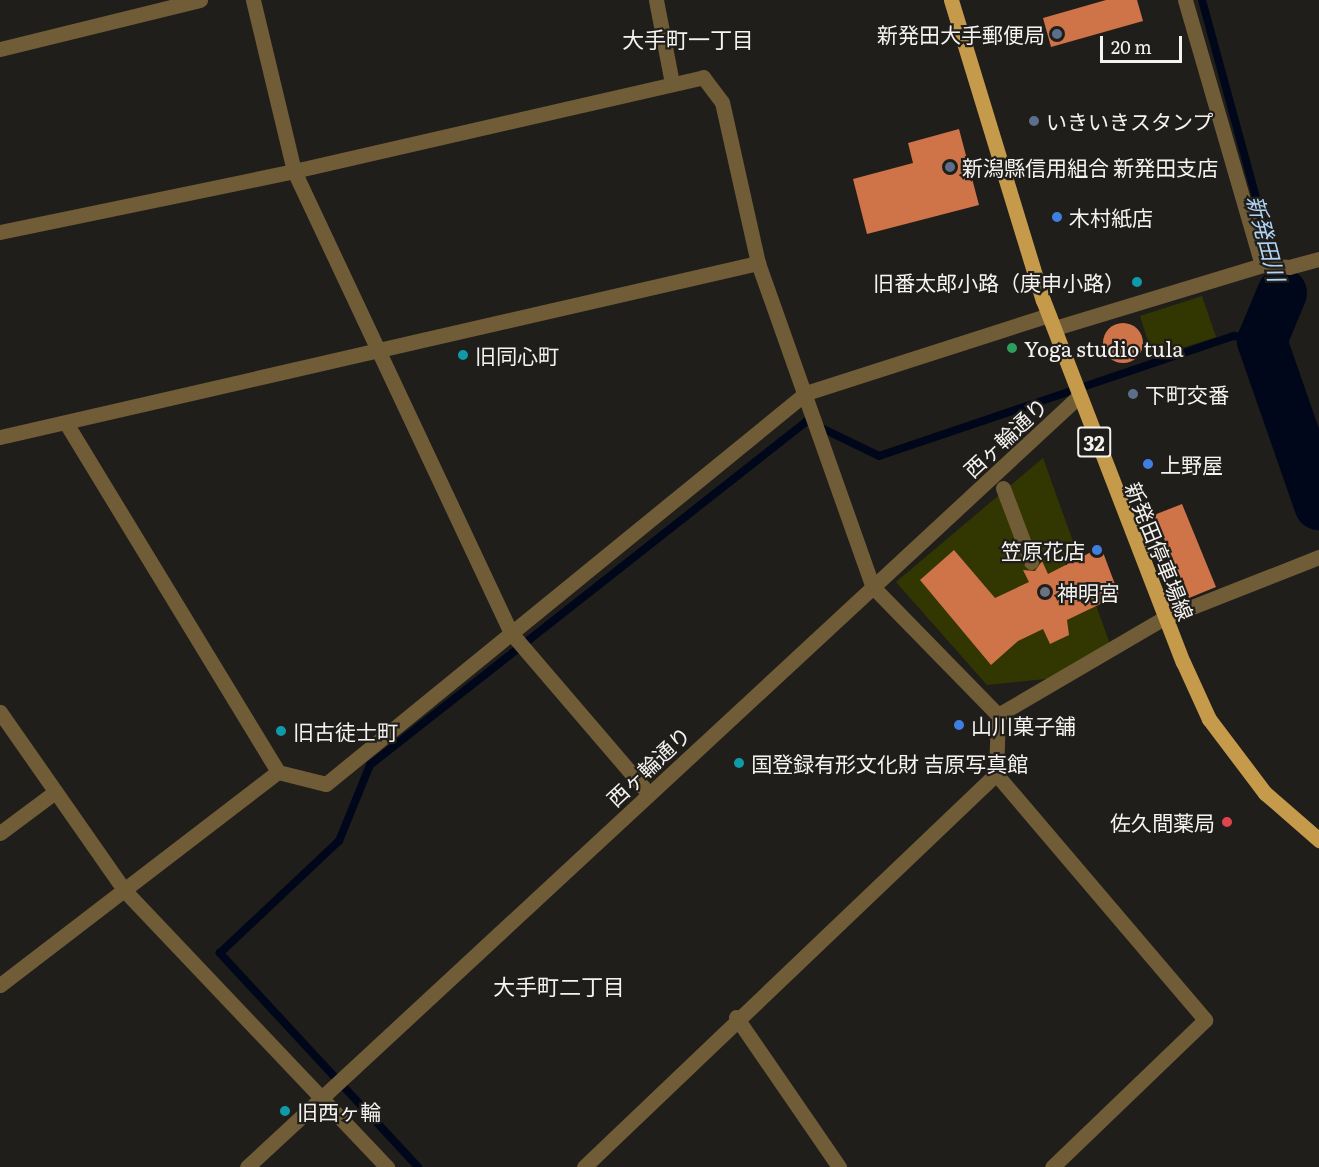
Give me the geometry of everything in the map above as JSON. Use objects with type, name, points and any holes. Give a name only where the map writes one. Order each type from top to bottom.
[{"type":"main road","name":"新発田停車場線","points":[[951,0],[1077,398],[1164,618],[1209,719],[1265,793],[1319,840]]},
{"type":"street","points":[[0,49],[200,0]]},
{"type":"street","points":[[253,0],[294,171],[376,353],[511,633],[649,794]]},
{"type":"street","points":[[656,0],[672,83]]},
{"type":"street","points":[[1185,0],[1262,265]]},
{"type":"street","points":[[0,232],[294,171],[703,76],[722,102],[758,264],[806,393],[873,587],[998,715],[996,774],[1205,1020],[1052,1167]]},
{"type":"street","points":[[66,423],[278,772],[326,784],[806,393],[1052,322],[1262,265],[1289,267],[1319,259]]},
{"type":"street","points":[[0,437],[758,264]]},
{"type":"street","name":"西ヶ輪通り","points":[[247,1167],[1077,398]]},
{"type":"street","points":[[1004,488],[1031,562]]},
{"type":"street","points":[[998,715],[1164,618],[1316,559]]},
{"type":"street","points":[[0,712],[125,891],[387,1167]]},
{"type":"street","points":[[0,985],[278,772]]},
{"type":"street","points":[[584,1167],[736,1017],[996,774]]},
{"type":"street","points":[[0,833],[55,792]]},
{"type":"street","points":[[736,1017],[839,1167]]},
{"type":"green space","points":[[1202,296],[1216,337],[1153,357],[1140,316]]},
{"type":"green space","points":[[1043,458],[1111,647],[1046,679],[987,685],[896,582]]},
{"type":"building","points":[[1106,0],[1137,0],[1143,21],[1051,47],[1043,18]]},
{"type":"building","points":[[959,129],[979,205],[867,234],[853,179],[913,163],[908,143]]},
{"type":"building","points":[[1123,323],[1131,324],[1137,329],[1142,335],[1142,351],[1137,357],[1131,362],[1123,363],[1115,362],[1109,357],[1104,351],[1103,343],[1104,335],[1109,329],[1115,324]]},
{"type":"building","points":[[1182,504],[1216,587],[1189,598],[1154,515]]},
{"type":"building","points":[[1101,547],[1119,595],[1067,620],[1069,635],[1050,644],[1043,629],[1018,641],[991,665],[920,580],[954,550],[995,598],[1029,582],[1023,570],[1035,571],[1042,561],[1048,574]]},
{"type":"waterway","name":"新発田川","points":[[1202,0],[1282,293]]},
{"type":"waterway","name":"新発田川","points":[[1282,293],[1262,341],[1319,505]]},
{"type":"waterway","points":[[418,1167],[220,953],[339,841],[370,765],[807,421],[879,456],[1234,336],[1262,341]]},
{"type":"place","name":"新発田大手郵便局","points":[[1057,34]]},
{"type":"place","name":"いきいきスタンプ","points":[[1034,121]]},
{"type":"place","name":"新潟縣信用組合 新発田支店","points":[[950,167]]},
{"type":"place","name":"木村紙店","points":[[1057,217]]},
{"type":"place","name":"旧番太郎小路（庚申小路）","points":[[1137,282]]},
{"type":"place","name":"Yoga studio tula","points":[[1012,348]]},
{"type":"place","name":"旧同心町","points":[[463,355]]},
{"type":"place","name":"下町交番","points":[[1133,394]]},
{"type":"place","name":"上野屋","points":[[1148,464]]},
{"type":"place","name":"笠原花店","points":[[1097,550]]},
{"type":"place","name":"神明宮","points":[[1045,592]]},
{"type":"place","name":"山川菓子舗","points":[[959,725]]},
{"type":"place","name":"旧古徒士町","points":[[281,731]]},
{"type":"place","name":"国登録有形文化財 吉原写真館","points":[[739,763]]},
{"type":"place","name":"佐久間薬局","points":[[1227,822]]},
{"type":"place","name":"旧西ヶ輪","points":[[285,1111]]},
{"type":"district","name":"大手町一丁目","points":[[688,39]]},
{"type":"district","name":"大手町二丁目","points":[[559,986]]}]
